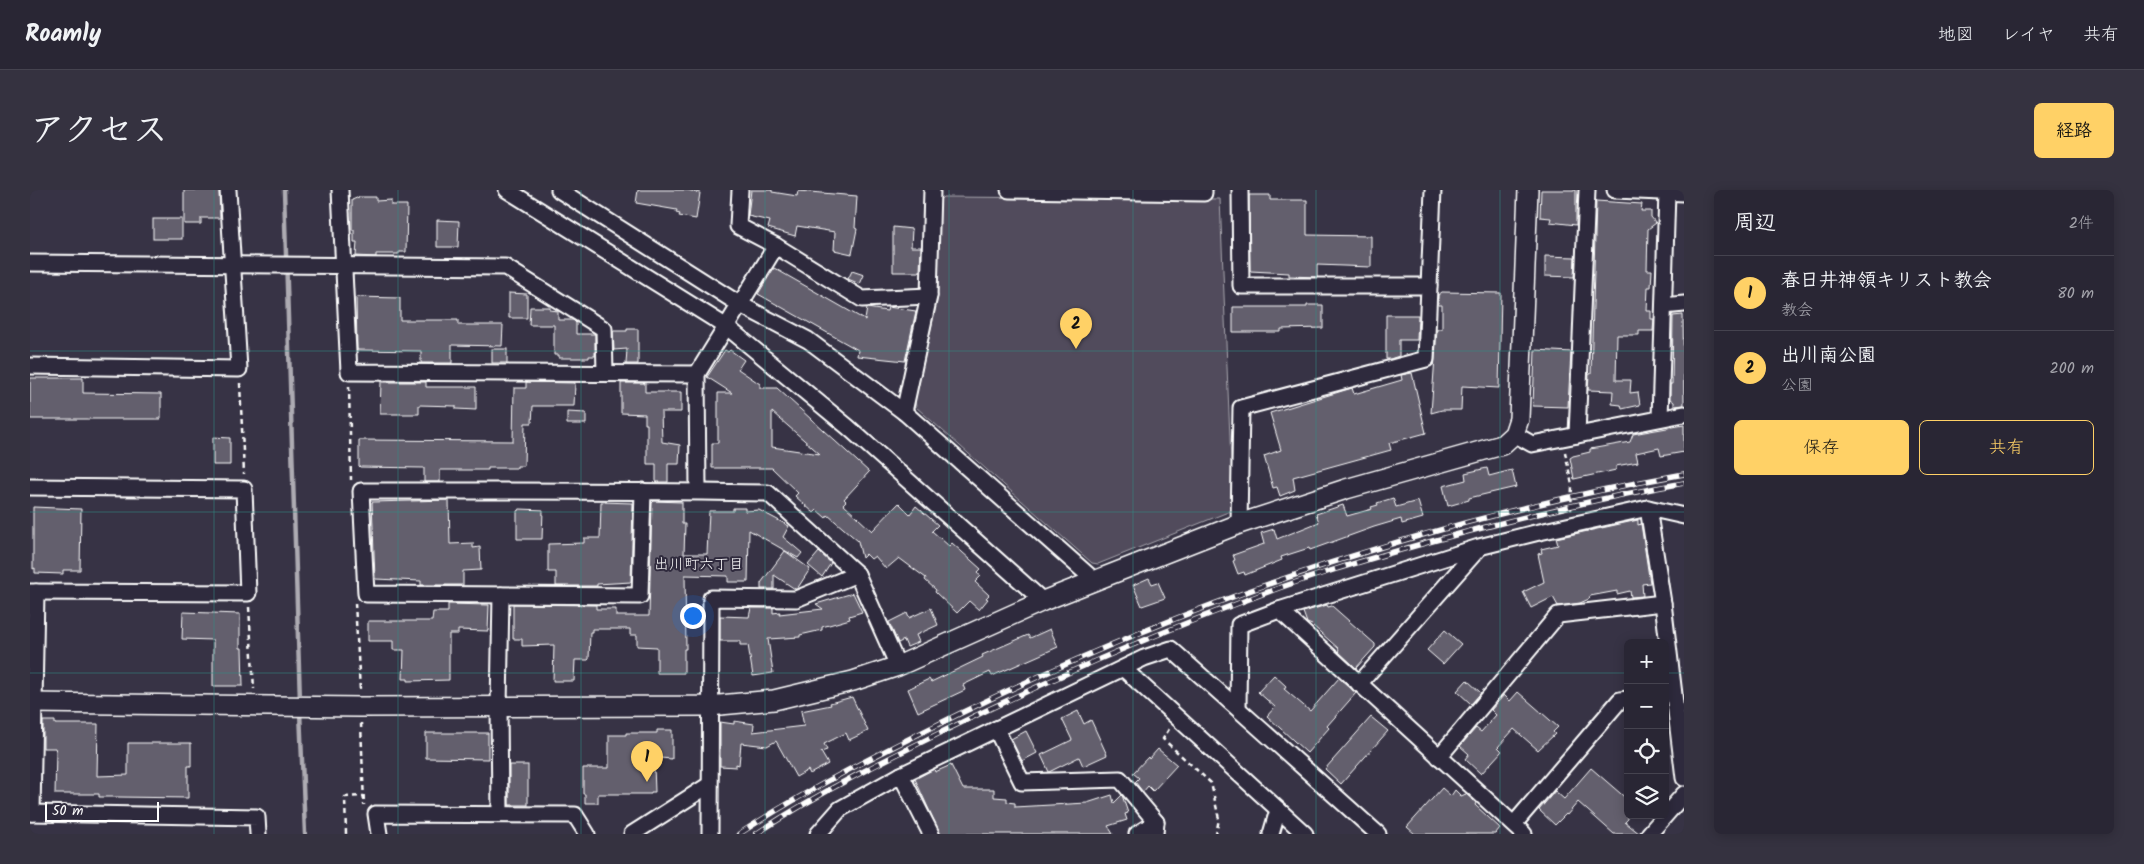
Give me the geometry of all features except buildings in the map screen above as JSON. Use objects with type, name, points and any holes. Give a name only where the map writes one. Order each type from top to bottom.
[{"type":"street","points":[[30,366],[239,369],[228,190]]},
{"type":"street","points":[[340,190],[348,372],[697,374]]},
{"type":"street","points":[[507,190],[727,327],[848,428],[1043,601]]},
{"type":"street","points":[[559,190],[739,304],[808,340],[904,412],[1094,580]]},
{"type":"street","points":[[740,190],[738,226],[776,246],[862,299],[929,296]]},
{"type":"street","points":[[904,412],[929,296],[932,190]]},
{"type":"street","points":[[1009,190],[1204,193],[1204,190]]},
{"type":"street","points":[[1240,190],[1241,286],[1429,286]]},
{"type":"street","points":[[1239,524],[1241,408],[1426,359],[1433,190]]},
{"type":"street","points":[[32,703],[256,706],[709,706],[774,700],[853,681],[898,666],[1043,601],[1239,524],[1346,489],[1502,445],[1514,434],[1519,419],[1528,190]]},
{"type":"street","points":[[1577,435],[1588,190]]},
{"type":"street","points":[[1615,190],[1684,193]]},
{"type":"street","points":[[1660,418],[1667,192]]},
{"type":"street","points":[[698,491],[697,374],[776,246]]},
{"type":"street","points":[[30,263],[506,267],[604,329],[605,373]]},
{"type":"street","points":[[1664,306],[1684,304]]},
{"type":"street","points":[[1514,434],[1532,444],[1684,414]]},
{"type":"street","points":[[30,488],[244,489],[248,593],[33,592],[31,813],[257,817],[258,834]]},
{"type":"street","points":[[643,491],[640,596],[366,594],[361,491],[643,491],[698,491],[768,494],[857,574],[898,666]]},
{"type":"street","points":[[1648,508],[1663,603],[1668,684]]},
{"type":"street","points":[[1238,708],[1239,625],[1279,610],[1479,547],[1648,508],[1684,516]]},
{"type":"street","points":[[1360,684],[1479,547]]},
{"type":"street","points":[[710,834],[709,706],[711,598],[796,599],[857,574]]},
{"type":"street","points":[[500,814],[501,595]]},
{"type":"street","points":[[1439,757],[1558,615],[1663,603]]},
{"type":"street","points":[[1279,610],[1519,829],[1620,700],[1624,700]]},
{"type":"street","points":[[818,834],[840,809],[901,774],[1144,658],[1171,649],[1378,834]]},
{"type":"street","points":[[1124,669],[1305,834]]},
{"type":"street","points":[[1669,693],[1684,778]]},
{"type":"street","points":[[996,729],[1022,782],[1120,779],[1155,828],[1137,834]]},
{"type":"street","points":[[901,774],[931,834]]},
{"type":"street","points":[[632,834],[709,785]]},
{"type":"street","points":[[1649,834],[1684,794]]},
{"type":"street","points":[[1271,834],[1278,810]]},
{"type":"street","points":[[379,834],[376,814],[575,815],[587,834]]},
{"type":"path","points":[[239,369],[244,489]]},
{"type":"path","points":[[1562,438],[1572,485],[1570,525]]},
{"type":"path","points":[[248,593],[256,706]]},
{"type":"path","points":[[1176,718],[1163,739],[1211,783],[1219,819],[1216,834]]},
{"type":"path","points":[[346,834],[345,797],[364,796]]},
{"type":"shaded area","points":[[943,197],[1220,199],[1233,510],[1098,564],[1092,563],[916,407],[915,401],[938,297],[938,202]]},
{"type":"waterway","points":[[284,190],[300,701]]},
{"type":"waterway","points":[[300,711],[305,834]]},
{"type":"railway","points":[[739,834],[820,786],[959,714],[1046,673],[1223,601],[1313,569],[1404,540],[1590,493],[1684,474]]},
{"type":"railway","points":[[756,834],[810,800],[895,755],[981,713],[1111,654],[1244,601],[1311,577],[1425,543],[1554,510],[1684,483]]},
{"type":"place","name":"出川南公園","points":[[1076,349]]},
{"type":"place","name":"春日井神領キリスト教会","points":[[647,782]]},
{"type":"district","name":"出川町六丁目","points":[[699,564]]}]
